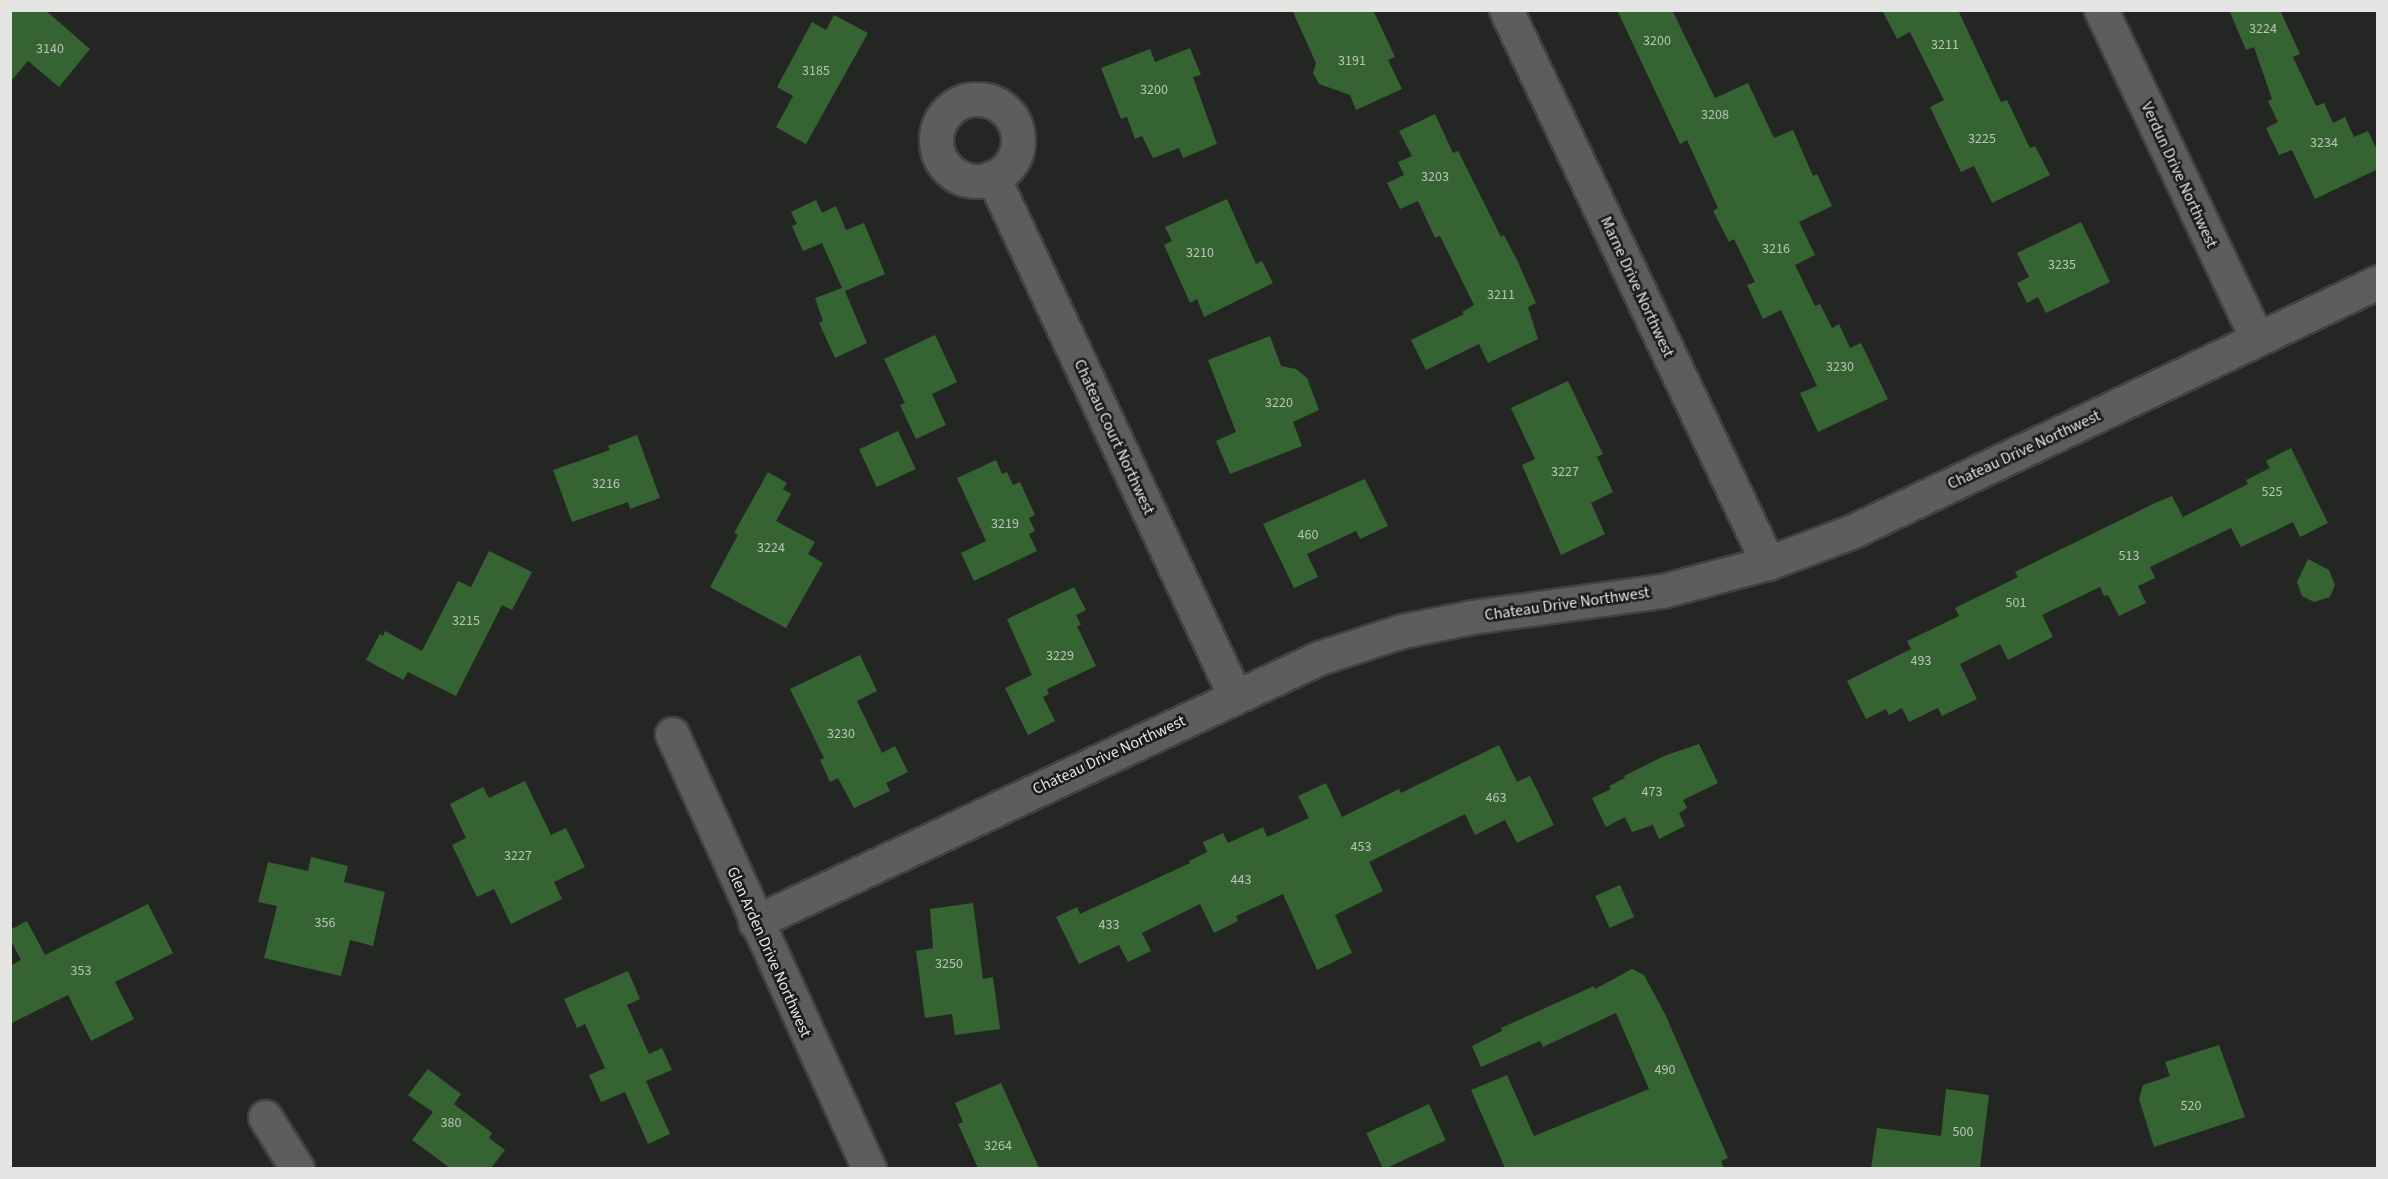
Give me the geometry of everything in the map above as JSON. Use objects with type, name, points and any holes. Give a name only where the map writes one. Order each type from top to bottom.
[{"type":"street","name":"Marne Drive Northwest","points":[[1506,10],[1768,563]]},
{"type":"street","name":"Verdun Drive Northwest","points":[[2101,10],[2257,339]]},
{"type":"street","name":"Chateau Court Northwest","points":[[993,177],[1235,696]]},
{"type":"street","name":"Chateau Drive Northwest","points":[[755,922],[1319,658],[1402,631],[1472,617],[1662,591],[1768,563],[1851,532],[2378,282]]},
{"type":"street","name":"Glen Arden Drive Northwest","points":[[672,734],[868,1168]]},
{"type":"street","points":[[265,1117],[297,1168]]},
{"type":"building","points":[[10,10],[45,10],[90,49],[59,87],[28,61],[10,82]]},
{"type":"building","points":[[1292,10],[1373,10],[1395,57],[1388,60],[1402,89],[1356,110],[1350,95],[1319,84],[1313,73],[1316,63]]},
{"type":"building","points":[[1617,10],[1672,10],[1715,98],[1748,83],[1774,138],[1793,130],[1813,176],[1817,174],[1832,206],[1799,222],[1815,255],[1795,265],[1815,306],[1820,304],[1832,328],[1839,324],[1850,348],[1861,343],[1888,399],[1818,432],[1800,393],[1817,386],[1781,310],[1763,319],[1747,285],[1755,282],[1734,239],[1729,242],[1713,211],[1718,208],[1687,140],[1680,144]]},
{"type":"building","points":[[1882,10],[1958,10],[2001,102],[2007,100],[2030,148],[2035,146],[2050,175],[1992,203],[1974,166],[1961,172],[1930,107],[1944,100],[1910,32],[1897,39]]},
{"type":"building","points":[[2229,10],[2280,10],[2300,54],[2293,57],[2316,106],[2324,103],[2333,123],[2345,117],[2354,137],[2368,131],[2378,152],[2378,169],[2315,199],[2292,150],[2279,155],[2266,128],[2278,122],[2268,101],[2272,99],[2254,47],[2246,50]]},
{"type":"building","points":[[834,15],[868,33],[806,144],[776,127],[793,96],[777,87],[812,22],[826,30]]},
{"type":"building","points":[[1190,48],[1201,75],[1193,77],[1217,144],[1183,158],[1179,148],[1153,158],[1142,136],[1135,139],[1127,117],[1121,119],[1101,68],[1150,49],[1155,62]]},
{"type":"building","points":[[1435,114],[1453,153],[1458,151],[1501,237],[1504,235],[1518,262],[1536,303],[1528,307],[1538,339],[1488,363],[1479,344],[1426,370],[1411,340],[1464,314],[1462,312],[1474,305],[1440,236],[1435,238],[1418,201],[1400,209],[1387,183],[1404,175],[1398,162],[1412,156],[1399,131]]},
{"type":"building","points":[[1227,199],[1256,264],[1262,261],[1273,283],[1204,317],[1197,299],[1190,303],[1164,245],[1172,241],[1165,227]]},
{"type":"building","points":[[816,200],[822,213],[836,206],[846,230],[864,223],[885,274],[845,291],[867,343],[835,358],[819,323],[823,321],[815,298],[842,288],[822,243],[803,251],[792,226],[797,224],[791,212]]},
{"type":"building","points":[[2081,222],[2110,282],[2046,313],[2038,297],[2027,303],[2017,283],[2029,277],[2017,253]]},
{"type":"building","points":[[935,335],[957,382],[932,394],[946,425],[916,439],[900,405],[905,403],[884,359]]},
{"type":"building","points":[[1270,336],[1281,366],[1296,369],[1307,378],[1319,410],[1293,422],[1302,446],[1230,474],[1216,441],[1236,432],[1208,360]]},
{"type":"building","points":[[1568,381],[1603,454],[1597,457],[1613,492],[1591,503],[1605,534],[1561,555],[1522,465],[1535,459],[1511,408]]},
{"type":"building","points":[[898,431],[916,469],[877,487],[859,449]]},
{"type":"building","points":[[637,435],[660,498],[630,509],[628,502],[572,522],[553,470],[610,450],[608,446]]},
{"type":"building","points":[[2291,448],[2328,523],[2300,537],[2293,522],[2241,547],[2231,528],[2150,567],[2155,578],[2138,586],[2146,603],[2119,616],[2108,595],[2104,596],[2100,587],[2042,615],[2053,637],[2008,660],[2000,644],[1960,664],[1977,699],[1942,716],[1938,708],[1909,722],[1902,708],[1889,715],[1886,709],[1866,719],[1847,681],[1911,649],[1907,641],[1959,616],[1955,608],[2018,577],[2015,572],[2172,496],[2183,517],[2248,484],[2246,480],[2270,468],[2266,461]]},
{"type":"building","points":[[996,460],[1002,474],[1007,472],[1013,485],[1020,482],[1035,515],[1029,518],[1035,531],[1029,534],[1037,551],[974,581],[961,553],[986,541],[957,478]]},
{"type":"building","points":[[768,472],[787,483],[783,489],[791,494],[776,521],[815,542],[808,554],[823,563],[786,628],[710,587],[738,535],[734,533]]},
{"type":"building","points":[[1365,479],[1388,526],[1360,539],[1356,531],[1307,554],[1318,577],[1294,588],[1263,524]]},
{"type":"building","points":[[489,551],[532,572],[512,610],[502,605],[456,696],[408,672],[403,680],[366,660],[380,634],[383,636],[385,631],[422,651],[458,581],[471,587]]},
{"type":"building","points":[[2308,559],[2329,570],[2335,585],[2330,597],[2314,602],[2302,596],[2297,582]]},
{"type":"building","points":[[1074,587],[1086,610],[1076,615],[1081,625],[1077,626],[1096,666],[1047,689],[1049,694],[1043,697],[1055,721],[1028,735],[1005,688],[1032,675],[1007,619]]},
{"type":"building","points":[[860,655],[877,691],[857,701],[882,753],[895,746],[908,772],[886,783],[890,791],[854,808],[838,778],[830,782],[820,760],[824,758],[790,689]]},
{"type":"building","points":[[1699,744],[1718,783],[1683,800],[1687,808],[1679,813],[1685,826],[1659,839],[1653,825],[1632,832],[1625,817],[1606,827],[1592,798],[1611,789],[1609,786],[1625,778],[1624,776],[1664,756]]},
{"type":"building","points":[[1499,745],[1517,782],[1530,776],[1554,825],[1517,843],[1505,820],[1475,835],[1465,814],[1369,862],[1383,891],[1335,915],[1352,953],[1317,970],[1283,894],[1236,916],[1238,921],[1214,933],[1200,904],[1142,933],[1151,951],[1128,962],[1119,945],[1079,964],[1056,917],[1077,907],[1080,914],[1190,863],[1189,861],[1207,852],[1203,842],[1223,833],[1228,843],[1263,827],[1267,837],[1309,818],[1298,796],[1326,783],[1342,817],[1399,789],[1401,793]]},
{"type":"building","points":[[525,781],[551,835],[566,828],[585,867],[554,882],[562,899],[511,924],[494,889],[477,897],[452,845],[466,838],[450,804],[483,787],[489,798]]},
{"type":"building","points":[[311,857],[348,866],[344,882],[385,892],[373,946],[350,940],[341,976],[264,958],[277,906],[258,902],[268,862],[308,871]]},
{"type":"building","points":[[1620,885],[1634,917],[1610,928],[1595,896]]},
{"type":"building","points":[[973,903],[983,979],[993,977],[1000,1029],[955,1035],[952,1014],[925,1018],[916,951],[933,948],[930,909]]},
{"type":"building","points":[[148,904],[173,953],[115,982],[134,1019],[91,1041],[68,995],[10,1024],[10,966],[21,960],[10,939],[10,930],[27,921],[45,955]]},
{"type":"building","points":[[1632,969],[1644,975],[1665,1014],[1728,1158],[1721,1161],[1724,1168],[1505,1168],[1471,1090],[1507,1075],[1534,1136],[1649,1089],[1616,1013],[1543,1047],[1540,1041],[1481,1067],[1472,1046],[1502,1031],[1501,1028],[1594,986],[1595,989]]},
{"type":"building","points":[[628,971],[640,999],[627,1005],[649,1054],[662,1048],[672,1070],[646,1081],[670,1134],[648,1144],[625,1092],[601,1102],[589,1075],[605,1068],[585,1024],[577,1028],[564,999]]},
{"type":"building","points":[[2219,1045],[2245,1117],[2154,1147],[2139,1099],[2143,1085],[2170,1076],[2165,1062]]},
{"type":"building","points":[[428,1069],[461,1094],[454,1104],[492,1133],[489,1138],[505,1150],[491,1168],[450,1168],[412,1140],[433,1112],[408,1095]]},
{"type":"building","points":[[1001,1083],[1039,1168],[978,1168],[958,1124],[963,1122],[955,1103]]},
{"type":"building","points":[[1946,1089],[1989,1095],[1980,1168],[1871,1168],[1877,1128],[1941,1136]]},
{"type":"building","points":[[1429,1104],[1446,1140],[1383,1168],[1366,1133]]}]
